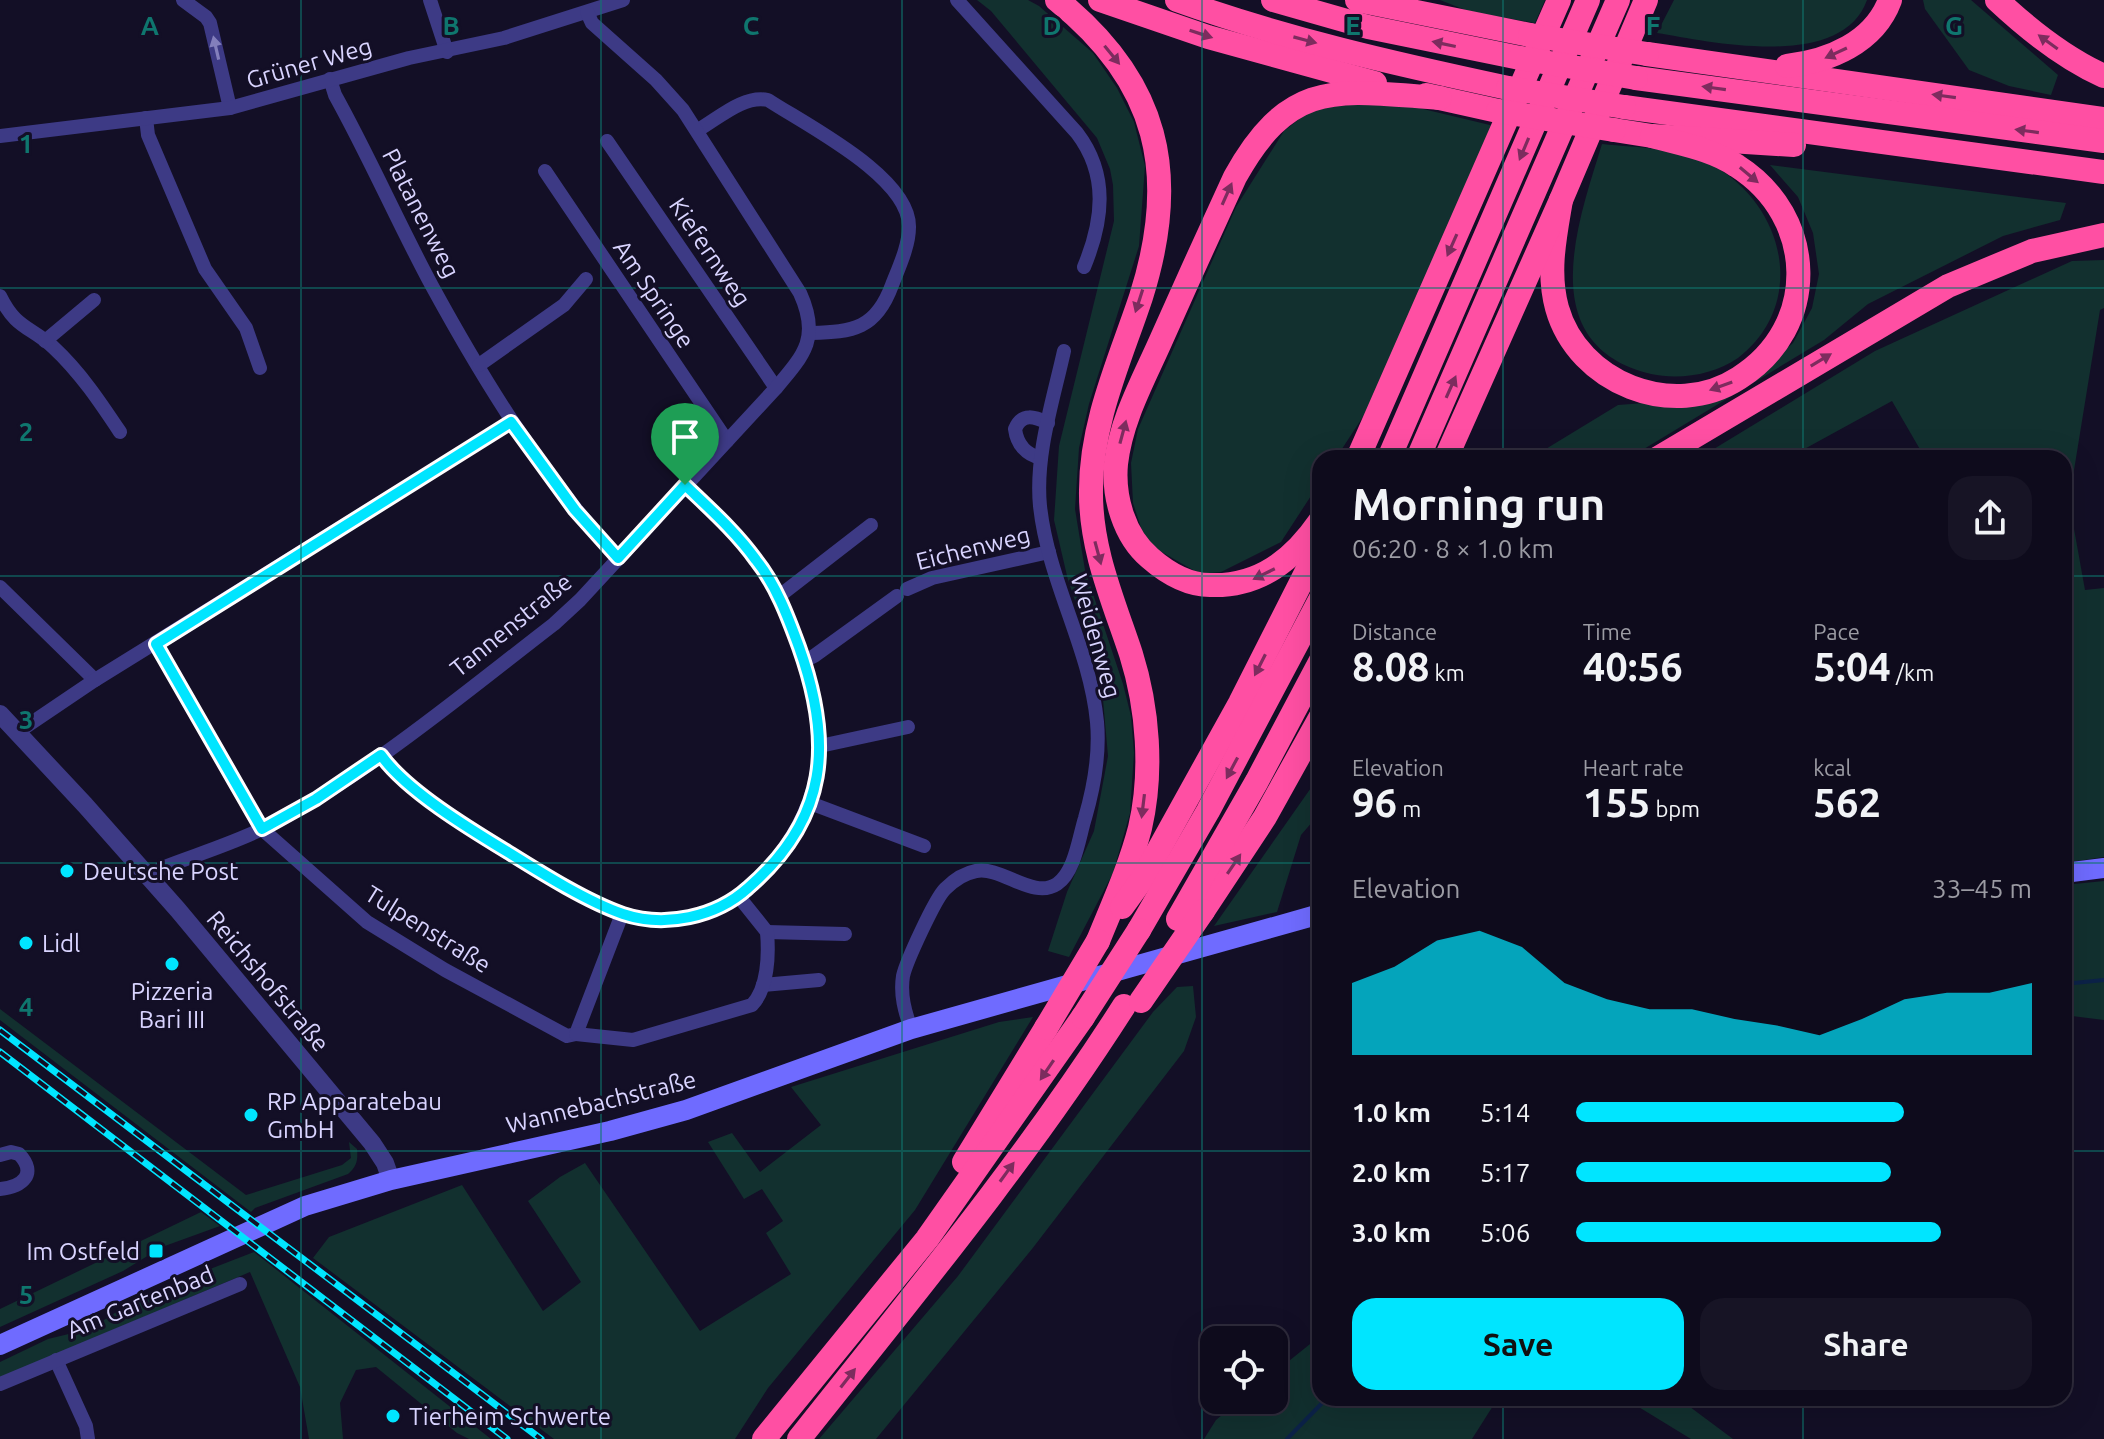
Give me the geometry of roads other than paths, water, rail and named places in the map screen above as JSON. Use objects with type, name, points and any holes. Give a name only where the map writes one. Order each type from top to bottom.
[{"type":"highway","points":[[1057,0],[1095,34],[1133,84],[1151,130],[1160,176],[1158,221],[1148,271],[1101,412],[1091,465],[1093,532],[1132,658],[1144,715],[1147,763],[1140,826],[1126,872],[1098,941]]},
{"type":"highway","points":[[1100,0],[1208,37],[1289,60],[1498,111],[1652,136],[1820,147],[1888,143]]},
{"type":"highway","points":[[1177,0],[1363,56],[1508,88],[1624,107],[2104,172]]},
{"type":"highway","points":[[1273,0],[1368,27],[1636,78],[2104,141]]},
{"type":"highway","points":[[1357,0],[1530,35],[1647,54],[2104,119]]},
{"type":"highway","points":[[1419,0],[1495,28]]},
{"type":"highway","points":[[1361,450],[1559,0]]},
{"type":"highway","points":[[1392,450],[1588,0]]},
{"type":"highway","points":[[1421,450],[1618,0]]},
{"type":"highway","points":[[1450,450],[1646,0]]},
{"type":"highway","points":[[1738,68],[1809,63],[1829,57],[1860,40],[1878,21],[1890,0]]},
{"type":"highway","points":[[1997,0],[2066,55],[2104,76]]},
{"type":"highway","points":[[1312,530],[1287,559],[1266,575],[1253,580],[1208,585],[1169,573],[1145,555],[1133,538],[1120,508],[1115,477],[1123,429],[1235,177],[1248,153],[1273,122],[1301,103],[1328,94],[1361,91],[1440,98]]},
{"type":"highway","points":[[1561,200],[1552,257],[1553,291],[1562,324],[1591,363],[1617,383],[1661,395],[1695,394],[1737,379],[1752,369],[1772,347],[1790,318],[1799,286],[1795,240],[1780,209],[1767,192],[1738,166],[1720,156],[1652,136]]},
{"type":"highway","points":[[1671,450],[1948,286],[2032,251],[2104,235]]},
{"type":"highway","points":[[927,1239],[966,1158],[1098,941],[1143,878],[1240,703],[1312,561]]},
{"type":"highway","points":[[764,1439],[927,1239],[1083,1017],[1139,930],[1208,811],[1312,615]]},
{"type":"highway","points":[[1132,1004],[1312,677]]},
{"type":"highway","points":[[1265,817],[1312,732]]},
{"type":"highway","points":[[799,1439],[956,1241],[1203,911],[1265,817],[1312,755]]},
{"type":"main road","points":[[2072,872],[2104,868]]},
{"type":"main road","name":"Wannebachstraße","points":[[0,1345],[305,1206],[391,1180],[610,1131],[686,1110],[911,1029],[1312,916]]},
{"type":"street","points":[[183,0],[210,23],[230,108]]},
{"type":"street","points":[[430,0],[447,52]]},
{"type":"street","name":"Grüner Weg","points":[[0,136],[230,108],[409,58],[504,38],[623,0]]},
{"type":"street","points":[[957,0],[1077,133],[1091,153],[1099,178],[1101,207],[1095,241],[1084,267]]},
{"type":"street","points":[[587,12],[592,23],[656,80],[698,130],[800,293],[807,309],[811,333],[852,330],[874,317],[884,303],[908,238],[909,221],[898,195],[878,174],[855,157],[768,100],[757,98],[746,101],[698,130]]},
{"type":"street","name":"Platanenweg","points":[[330,79],[335,95],[432,286],[511,422],[575,510],[618,558]]},
{"type":"street","points":[[146,118],[148,135],[205,269],[246,328],[260,368]]},
{"type":"street","name":"Kiefernweg","points":[[607,141],[776,388]]},
{"type":"street","name":"Am Springe","points":[[545,171],[727,441]]},
{"type":"street","points":[[479,365],[564,305],[586,279]]},
{"type":"street","points":[[0,296],[11,317],[45,341],[77,372],[120,432]]},
{"type":"street","points":[[45,341],[94,300]]},
{"type":"street","name":"Tannenstraße","points":[[148,877],[162,868],[262,829],[316,799],[381,755],[554,624],[580,600],[776,388],[798,363],[811,333]]},
{"type":"street","name":"Weidenweg","points":[[911,1029],[903,1008],[904,972],[942,891],[964,875],[984,870],[1030,886],[1045,888],[1055,885],[1064,877],[1073,859],[1094,785],[1097,721],[1087,673],[1049,552],[1038,483],[1064,351]]},
{"type":"street","points":[[1041,458],[1027,452],[1017,439],[1015,429],[1021,420],[1029,416],[1048,423]]},
{"type":"street","points":[[18,732],[95,680],[511,422]]},
{"type":"street","points":[[381,755],[389,766],[445,812],[523,862],[622,914],[652,920],[677,919],[714,910],[739,897],[773,863],[800,824],[810,803],[820,765],[817,704],[804,661],[778,597],[757,561],[717,515],[685,485]]},
{"type":"street","points":[[778,597],[871,525]]},
{"type":"street","name":"Eichenweg","points":[[804,661],[902,592],[932,578],[1049,552]]},
{"type":"street","points":[[0,587],[95,680]]},
{"type":"street","name":"Tulpenstraße","points":[[156,644],[262,829],[367,922],[445,970],[567,1036],[576,1034],[633,1040],[752,1005],[761,996],[763,985]]},
{"type":"street","name":"Reichshofstraße","points":[[0,714],[148,877],[372,1143],[385,1163],[391,1180]]},
{"type":"street","points":[[820,746],[908,727]]},
{"type":"street","points":[[810,803],[924,846]]},
{"type":"street","points":[[739,897],[767,932],[763,985],[819,980]]},
{"type":"street","points":[[576,1034],[622,914]]},
{"type":"street","points":[[767,932],[845,934]]},
{"type":"street","points":[[0,1155],[11,1152],[19,1154],[27,1174],[21,1184],[0,1189]]},
{"type":"street","name":"Am Gartenbad","points":[[0,1384],[240,1284]]},
{"type":"street","name":"Am Gartenbad","points":[[56,1360],[86,1426],[88,1439]]},
{"type":"waterway","points":[[2072,983],[2104,980]]},
{"type":"waterway","points":[[1287,1439],[1319,1406]]},
{"type":"railway","points":[[0,1030],[541,1439]]},
{"type":"railway","points":[[0,1052],[507,1439]]},
{"type":"place","name":"Deutsche Post","points":[[67,871]]},
{"type":"place","name":"Lidl","points":[[26,943]]},
{"type":"place","name":"Pizzeria Bari III","points":[[172,964]]},
{"type":"place","name":"RP Apparatebau GmbH","points":[[251,1115]]},
{"type":"place","name":"Im Ostfeld","points":[[156,1251]]},
{"type":"place","name":"Tierheim Schwerte","points":[[393,1416]]}]
